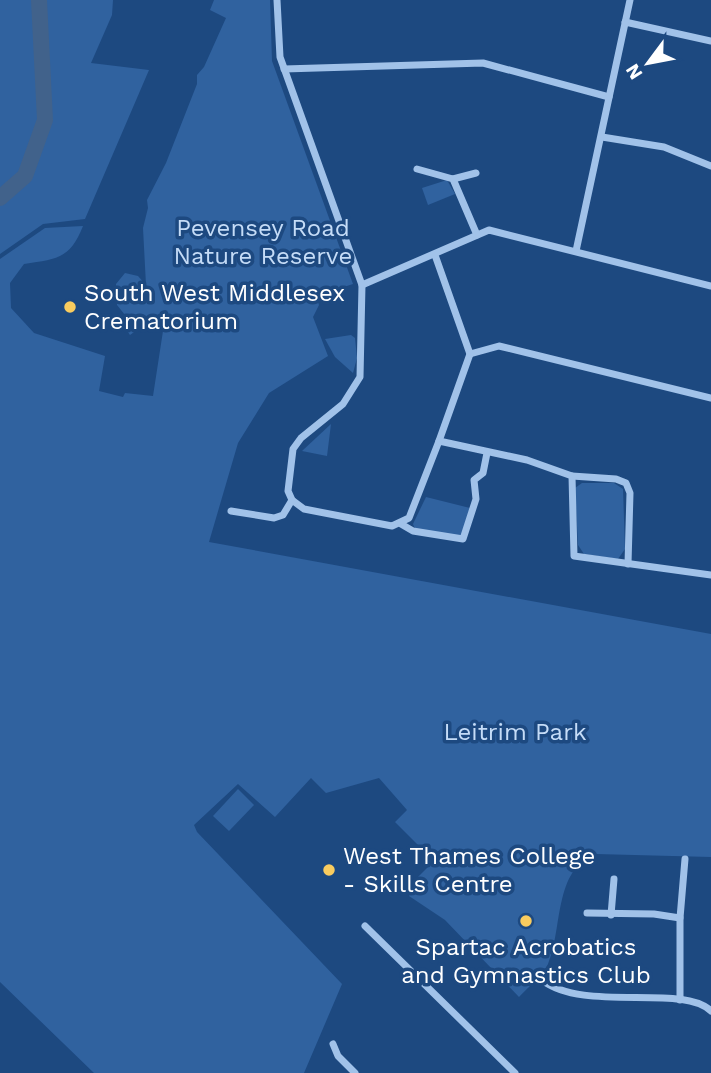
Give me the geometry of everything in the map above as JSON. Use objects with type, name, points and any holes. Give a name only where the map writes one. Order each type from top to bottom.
[{"type":"street","points":[[277,0],[280,57],[362,285],[360,377],[342,404],[301,438],[293,449],[287,483],[292,500],[304,509],[392,526],[401,524],[408,518],[470,354],[435,255]]},
{"type":"street","points":[[576,251],[630,0]]},
{"type":"street","points":[[625,22],[711,41]]},
{"type":"street","points":[[284,69],[483,63],[609,97]]},
{"type":"street","points":[[602,137],[664,148],[711,166]]},
{"type":"street","points":[[417,169],[453,178],[476,173]]},
{"type":"street","points":[[453,178],[477,235]]},
{"type":"street","points":[[362,285],[489,230],[711,286]]},
{"type":"street","points":[[470,354],[499,346],[711,398]]},
{"type":"street","points":[[439,441],[527,460],[572,476],[615,479],[626,483],[630,493],[628,564]]},
{"type":"street","points":[[401,524],[413,531],[463,539],[476,499],[474,480],[482,473],[487,453]]},
{"type":"street","points":[[572,476],[574,556]]},
{"type":"street","points":[[231,511],[274,518],[283,515],[292,500]]},
{"type":"street","points":[[565,555],[711,576]]},
{"type":"street","points":[[680,1000],[680,918],[685,859]]},
{"type":"street","points":[[611,915],[614,879]]},
{"type":"street","points":[[587,913],[654,914],[680,918]]},
{"type":"street","points":[[365,926],[515,1073]]},
{"type":"street","points":[[542,980],[554,989],[594,997],[680,1000],[706,1006],[711,1011]]},
{"type":"street","points":[[546,998],[554,989]]},
{"type":"street","points":[[333,1044],[338,1056],[355,1073]]},
{"type":"green space","points":[[0,0],[113,0],[112,15],[91,63],[149,70],[85,219],[43,224],[0,254]]},
{"type":"green space","name":"Leitrim Park","points":[[214,0],[270,0],[272,61],[353,284],[316,296],[319,305],[313,317],[328,356],[269,393],[238,443],[209,542],[711,634],[711,857],[596,854],[582,862],[572,873],[566,886],[548,964],[519,997],[445,920],[409,896],[417,878],[434,861],[395,822],[407,810],[379,778],[326,793],[311,778],[275,817],[238,784],[194,825],[197,832],[342,984],[304,1073],[94,1073],[0,982],[0,259],[45,228],[83,226],[73,245],[61,256],[24,264],[10,283],[11,308],[34,333],[105,356],[99,391],[123,397],[125,393],[153,396],[163,331],[141,327],[130,335],[125,328],[125,315],[117,305],[116,284],[125,273],[138,276],[146,285],[143,228],[148,208],[147,200],[166,163],[197,84],[197,75],[204,67],[226,18],[210,10]]},
{"type":"green space","points":[[447,180],[455,194],[428,205],[422,188]]},
{"type":"green space","points":[[351,335],[355,338],[357,358],[353,373],[335,357],[325,339]]},
{"type":"green space","points":[[331,424],[327,456],[302,451]]},
{"type":"green space","points":[[582,483],[614,483],[623,489],[625,549],[618,559],[584,554],[578,545],[575,488]]},
{"type":"green space","points":[[426,497],[470,508],[461,537],[415,529],[413,524]]},
{"type":"green space","points":[[238,789],[254,805],[229,831],[213,816]]},
{"type":"waterway","points":[[0,198],[25,176],[45,120],[39,0]]},
{"type":"place","name":"South West Middlesex Crematorium","points":[[70,307]]},
{"type":"place","name":"West Thames College - Skills Centre","points":[[329,870]]},
{"type":"place","name":"Spartac Acrobatics and Gymnastics Club","points":[[526,921]]},
{"type":"park label","name":"Pevensey Road Nature Reserve","points":[[263,242]]}]
